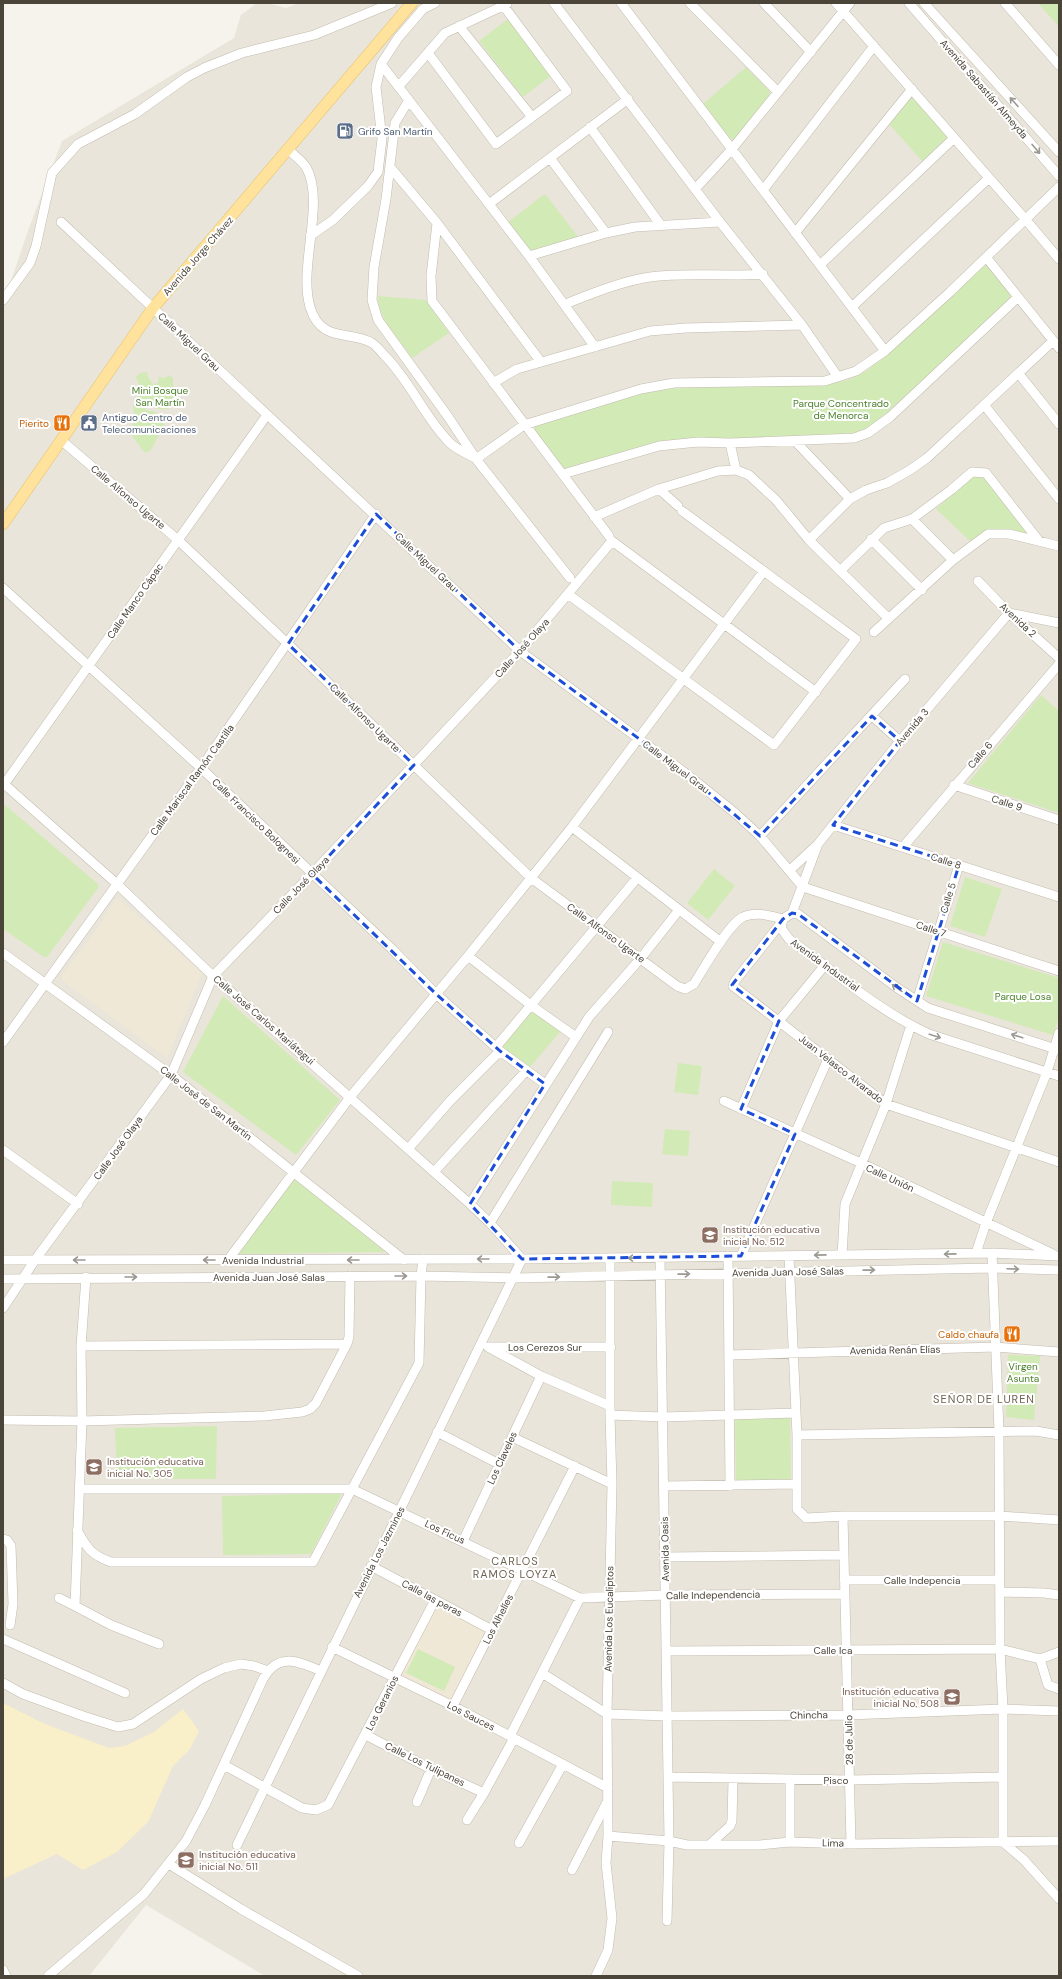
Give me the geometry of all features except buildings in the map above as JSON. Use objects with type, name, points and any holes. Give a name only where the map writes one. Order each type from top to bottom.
[{"type":"main road","name":"Avenida Jorge Chávez","points":[[3,524],[153,308],[289,150],[412,3]]},
{"type":"street","points":[[3,300],[30,263],[36,246],[52,173],[78,144],[135,114],[187,77],[204,68],[242,53],[314,35],[392,3]]},
{"type":"street","points":[[310,236],[337,216],[368,186],[378,172],[382,139],[376,87],[381,64],[398,38],[423,10],[435,3]]},
{"type":"street","points":[[554,3],[696,188],[720,222],[763,274],[802,325],[838,377]]},
{"type":"street","points":[[621,3],[885,350]]},
{"type":"street","points":[[690,3],[778,92]]},
{"type":"street","points":[[764,3],[811,52]]},
{"type":"street","points":[[836,3],[1059,259]]},
{"type":"street","points":[[696,188],[732,149],[850,3]]},
{"type":"street","name":"Avenida Sabastián Almeyda","points":[[909,3],[1059,176]]},
{"type":"street","name":"Avenida Sabastián Almeyda","points":[[924,3],[1059,152]]},
{"type":"street","points":[[1005,3],[1059,65]]},
{"type":"street","points":[[399,86],[445,33],[506,4],[567,91],[496,144],[428,54]]},
{"type":"street","points":[[458,26],[532,117]]},
{"type":"street","points":[[763,190],[874,46]]},
{"type":"street","points":[[381,64],[530,256],[595,347]]},
{"type":"street","points":[[796,233],[912,89]]},
{"type":"street","points":[[489,204],[628,99]]},
{"type":"street","points":[[409,100],[395,122],[386,199],[374,267],[372,300],[378,320],[449,418],[476,459],[570,578]]},
{"type":"street","points":[[590,127],[660,224]]},
{"type":"street","points":[[820,265],[954,138]]},
{"type":"street","points":[[289,150],[306,166],[314,190],[307,288],[310,307],[315,318],[326,329],[339,336],[372,343],[398,369],[429,416],[451,444],[476,459]]},
{"type":"street","points":[[550,158],[606,233]]},
{"type":"street","points":[[390,167],[452,242],[541,362]]},
{"type":"street","points":[[853,306],[989,178]]},
{"type":"street","points":[[476,459],[524,425],[641,389],[674,383],[824,381],[856,371],[885,350],[986,258],[1059,187]]},
{"type":"street","name":"Calle Miguel Grau","points":[[61,222],[267,415],[376,514],[520,651],[684,772],[735,813],[760,836],[803,887]]},
{"type":"street","points":[[530,256],[606,233],[660,224],[720,222]]},
{"type":"street","points":[[437,223],[431,276],[432,301],[610,538],[724,625],[816,692]]},
{"type":"street","points":[[434,244],[452,242]]},
{"type":"street","points":[[809,540],[850,499],[866,490],[887,483],[927,458],[1019,374],[1056,345],[986,258]]},
{"type":"street","points":[[565,304],[599,291],[648,277],[698,274],[734,276],[763,274]]},
{"type":"street","points":[[563,474],[659,446],[698,442],[730,443],[854,438],[868,433],[890,417],[1017,298]]},
{"type":"street","points":[[493,383],[517,369],[650,332],[686,328],[802,325]]},
{"type":"street","points":[[1019,374],[1059,424]]},
{"type":"street","points":[[985,406],[1059,499]]},
{"type":"street","name":"Calle Manco Cápac","points":[[3,784],[90,665],[267,415]]},
{"type":"street","name":"Calle Alfonso Ugarte","points":[[61,440],[178,540],[531,878],[677,986],[685,989],[694,984],[721,942]]},
{"type":"street","points":[[795,441],[850,499]]},
{"type":"street","points":[[730,443],[736,470]]},
{"type":"street","points":[[594,517],[658,489],[718,471],[736,470],[749,475],[776,500],[809,540],[888,618]]},
{"type":"street","points":[[840,571],[871,539],[884,528],[912,519],[951,490],[972,472],[979,471],[986,473],[1039,541]]},
{"type":"street","points":[[569,594],[774,745],[856,639],[680,509],[658,489]]},
{"type":"street","name":"Calle Mariscal Ramón Castilla","points":[[3,1042],[201,768],[288,644],[376,514]]},
{"type":"street","points":[[912,519],[954,560]]},
{"type":"street","points":[[874,632],[954,560],[988,534],[1000,533],[1059,546]]},
{"type":"street","name":"Calle José Olaya","points":[[3,1308],[35,1260],[78,1204],[171,1074],[213,976],[312,874],[520,651],[569,594],[610,538]]},
{"type":"street","points":[[871,539],[922,590]]},
{"type":"street","points":[[228,1260],[351,1096],[435,993],[468,956],[572,827],[685,679],[764,572]]},
{"type":"street","name":"Avenida 2","points":[[978,581],[1009,613],[1059,658]]},
{"type":"street","name":"Calle Francisco Bolognesi","points":[[3,588],[90,665],[201,768],[392,949],[435,993],[498,1049],[545,1084]]},
{"type":"street","points":[[1009,613],[1059,623]]},
{"type":"street","name":"Avenida 3","points":[[790,870],[818,844],[900,741],[1009,613]]},
{"type":"street","name":"Calle 6","points":[[903,847],[954,785],[1059,664]]},
{"type":"street","points":[[760,836],[905,679]]},
{"type":"street","points":[[872,716],[900,741]]},
{"type":"street","name":"Calle José Carlos Mariátegui","points":[[3,784],[117,884],[213,976],[351,1096],[470,1204],[490,1223],[522,1259]]},
{"type":"street","name":"Calle 9","points":[[954,785],[1059,820]]},
{"type":"street","name":"Calle 8","points":[[833,825],[1059,897]]},
{"type":"street","points":[[572,827],[721,942],[733,924],[743,917],[754,914],[782,921],[786,915],[792,913],[798,914],[928,1008],[1056,1049]]},
{"type":"street","name":"Avenida 3","points":[[792,913],[818,844]]},
{"type":"street","name":"Calle 5","points":[[917,1001],[959,865]]},
{"type":"street","points":[[408,1149],[498,1049],[637,878]]},
{"type":"street","name":"Calle 7","points":[[803,887],[1059,971]]},
{"type":"street","points":[[470,1204],[589,1017],[641,958],[679,910]]},
{"type":"street","name":"Avenida Industrial","points":[[782,921],[784,934],[788,939],[882,1007],[912,1025],[929,1034],[1059,1076]]},
{"type":"street","name":"Juan Velasco Alvarado","points":[[782,921],[735,981],[733,986],[886,1104],[1059,1162]]},
{"type":"street","name":"Calle José de San Martín","points":[[3,952],[171,1074],[294,1170],[404,1260]]},
{"type":"street","points":[[468,956],[576,1038]]},
{"type":"street","points":[[741,1109],[779,1021],[825,965]]},
{"type":"street","points":[[842,1255],[845,1204],[886,1104],[912,1025]]},
{"type":"street","points":[[490,1223],[608,1032]]},
{"type":"street","points":[[976,1253],[986,1223],[1018,1148],[1056,1049],[1059,1033]]},
{"type":"street","points":[[742,1256],[828,1059]]},
{"type":"street","points":[[434,1172],[526,1071]]},
{"type":"street","name":"Calle Unión","points":[[724,1101],[861,1163],[1058,1256]]},
{"type":"street","points":[[3,1150],[78,1204]]},
{"type":"street","name":"Avenida Juan José Salas","points":[[522,1259],[976,1253],[1058,1256]]},
{"type":"street","points":[[992,1253],[999,1431],[999,1580],[1003,1709],[1003,1842],[1024,1860],[1059,1898]]},
{"type":"street","points":[[728,1256],[730,1486]]},
{"type":"street","points":[[789,1256],[797,1435],[796,1509],[800,1514],[806,1518],[843,1516],[1000,1516],[1059,1520]]},
{"type":"street","name":"Avenida Oasis","points":[[660,1257],[668,1716],[669,1841],[667,1921]]},
{"type":"street","name":"Avenida Los Eucaliptos","points":[[596,1976],[608,1950],[612,1918],[606,1863],[608,1836],[607,1714],[612,1484],[610,1411],[610,1258]]},
{"type":"street","points":[[77,1530],[87,1548],[98,1558],[111,1562],[313,1562],[419,1363],[421,1276],[423,1259]]},
{"type":"street","name":"Avenida Industrial","points":[[3,1260],[522,1259]]},
{"type":"street","name":"Avenida Los Jazmines","points":[[237,1845],[437,1432],[484,1347],[522,1259]]},
{"type":"street","name":"Avenida Juan José Salas","points":[[3,1279],[86,1277],[350,1276],[515,1278],[992,1268],[1059,1270]]},
{"type":"street","points":[[3,1420],[82,1421],[264,1416],[302,1412],[310,1409],[316,1403],[349,1337],[350,1276]]},
{"type":"street","points":[[74,1606],[82,1421],[81,1346],[86,1277]]},
{"type":"street","points":[[81,1346],[346,1344]]},
{"type":"street","points":[[484,1347],[610,1411],[662,1417],[796,1413]]},
{"type":"street","name":"Los Cerezos Sur","points":[[484,1347],[611,1347]]},
{"type":"street","name":"Avenida Renán Elías","points":[[730,1354],[995,1347],[1059,1352]]},
{"type":"street","name":"Los Claveles","points":[[463,1541],[541,1376]]},
{"type":"street","points":[[797,1435],[999,1431],[1036,1431],[1059,1435]]},
{"type":"street","points":[[437,1432],[499,1464]]},
{"type":"street","points":[[512,1436],[612,1484]]},
{"type":"street","name":"Los Alhelíes","points":[[453,1706],[575,1466]]},
{"type":"street","points":[[664,1486],[797,1484]]},
{"type":"street","points":[[80,1489],[352,1489]]},
{"type":"street","name":"Los Ficus","points":[[352,1489],[580,1598]]},
{"type":"street","name":"28 de Julio","points":[[843,1516],[852,1844]]},
{"type":"street","points":[[3,1539],[7,1540],[11,1546],[13,1604],[10,1625]]},
{"type":"street","points":[[665,1557],[844,1555]]},
{"type":"street","name":"Calle las peras","points":[[371,1566],[492,1630]]},
{"type":"street","name":"Calle Indepencia","points":[[844,1580],[999,1580]]},
{"type":"street","points":[[1000,1592],[1044,1593],[1059,1595]]},
{"type":"street","name":"Calle Independencia","points":[[580,1598],[666,1595],[845,1594]]},
{"type":"street","points":[[59,1598],[111,1625],[160,1644]]},
{"type":"street","points":[[467,1820],[484,1793],[580,1598]]},
{"type":"street","name":"Los Geranios","points":[[264,1788],[302,1808],[316,1810],[328,1805],[366,1735],[435,1600]]},
{"type":"street","points":[[3,1639],[125,1693]]},
{"type":"street","name":"Los Sauces","points":[[332,1647],[453,1706],[608,1788]]},
{"type":"street","name":"Calle Ica","points":[[666,1650],[1000,1649],[1040,1659]]},
{"type":"street","points":[[1059,1652],[1040,1659],[1048,1685],[1059,1689]]},
{"type":"street","points":[[48,1976],[144,1894],[186,1841],[271,1666],[285,1661],[303,1664],[321,1671]]},
{"type":"street","points":[[3,1684],[36,1699],[118,1727],[140,1721],[201,1679],[224,1668],[241,1664],[254,1666],[268,1671]]},
{"type":"street","points":[[542,1674],[607,1714]]},
{"type":"street","name":"Chincha","points":[[607,1714],[668,1716],[848,1714],[1003,1709],[1059,1711]]},
{"type":"street","name":"Calle Los Tulipanes","points":[[366,1735],[432,1769],[484,1793]]},
{"type":"street","points":[[519,1843],[563,1764]]},
{"type":"street","points":[[224,1765],[264,1788]]},
{"type":"street","points":[[417,1802],[432,1769]]},
{"type":"street","name":"Pisco","points":[[668,1777],[733,1780],[850,1780],[1003,1777]]},
{"type":"street","points":[[709,1845],[730,1826],[732,1820],[733,1780]]},
{"type":"street","points":[[790,1780],[790,1842]]},
{"type":"street","points":[[572,1870],[608,1801]]},
{"type":"street","name":"Lima","points":[[608,1836],[669,1841],[687,1845],[760,1845],[790,1842],[852,1844],[1059,1841]]},
{"type":"street","points":[[169,1864],[241,1909],[358,1976]]},
{"type":"street","points":[[3,1970],[6,1976]]},
{"type":"highlighted area","points":[[376,514],[520,651],[684,772],[760,836],[872,716],[900,741],[833,825],[959,865],[917,1001],[798,914],[792,913],[783,919],[732,985],[779,1021],[741,1109],[795,1134],[741,1256],[522,1259],[470,1204],[545,1084],[500,1051],[435,993],[312,874],[414,765],[288,644]]},
{"type":"shaded area","points":[[257,3],[267,3],[286,8],[299,3],[1059,3],[1059,1976],[265,1976],[146,1905],[89,1976],[3,1976],[3,304],[29,228],[62,141],[234,38],[241,15]]},
{"type":"shaded area","points":[[119,899],[202,973],[167,1058],[62,980],[62,975],[104,920],[103,917],[115,900]]},
{"type":"shaded area","points":[[436,1605],[485,1631],[451,1701],[399,1676]]},
{"type":"green space","points":[[1038,3],[1059,3],[1059,27]]},
{"type":"green space","points":[[509,18],[552,75],[523,97],[479,41]]},
{"type":"green space","points":[[746,67],[770,92],[769,97],[736,139],[729,139],[703,104]]},
{"type":"green space","points":[[912,97],[917,99],[948,135],[947,139],[923,162],[889,124]]},
{"type":"green space","points":[[543,195],[546,195],[578,237],[532,251],[527,250],[507,223]]},
{"type":"green space","name":"Parque Concentrado de Menorca","points":[[985,265],[991,267],[1011,293],[1010,299],[880,419],[865,429],[846,436],[668,440],[565,470],[534,431],[535,427],[540,424],[653,390],[710,386],[825,385],[848,380],[868,370]]},
{"type":"green space","points":[[378,296],[426,300],[449,333],[412,358],[390,329],[379,305]]},
{"type":"green space","name":"Mini Bosque San Martín","points":[[147,372],[148,377],[153,384],[158,383],[159,377],[165,378],[169,375],[173,378],[174,401],[170,408],[156,408],[148,404],[137,395],[141,389],[136,377],[140,373]]},
{"type":"green space","points":[[138,401],[148,411],[154,411],[163,419],[164,425],[151,450],[145,453],[132,436],[131,428],[135,419],[133,405]]},
{"type":"green space","points":[[976,474],[981,474],[1026,531],[1026,533],[1011,534],[999,530],[987,531],[980,534],[971,542],[936,509]]},
{"type":"green space","points":[[1041,695],[1059,711],[1059,813],[968,783]]},
{"type":"green space","points":[[5,805],[98,884],[98,888],[47,957],[44,957],[3,929],[3,807]]},
{"type":"green space","points":[[714,869],[735,886],[708,920],[687,903]]},
{"type":"green space","points":[[965,877],[1002,889],[985,937],[950,926]]},
{"type":"green space","name":"Parque Losa","points":[[943,942],[1059,978],[1059,1017],[1053,1035],[926,996]]},
{"type":"green space","points":[[223,996],[340,1100],[296,1155],[183,1072]]},
{"type":"green space","points":[[532,1009],[560,1032],[530,1067],[501,1046]]},
{"type":"green space","points":[[678,1063],[702,1066],[698,1095],[674,1092]]},
{"type":"green space","points":[[665,1129],[690,1131],[688,1156],[662,1154]]},
{"type":"green space","points":[[295,1177],[385,1252],[236,1254]]},
{"type":"green space","points":[[612,1181],[653,1183],[652,1207],[611,1205]]},
{"type":"green space","name":"Virgen Asunta","points":[[1008,1355],[1040,1356],[1034,1420],[1006,1417]]},
{"type":"green space","points":[[735,1416],[790,1416],[791,1481],[736,1481]]},
{"type":"green space","points":[[217,1426],[216,1479],[117,1479],[115,1428]]},
{"type":"green space","points":[[342,1493],[311,1554],[223,1555],[222,1496]]},
{"type":"green space","points":[[418,1649],[455,1667],[444,1691],[406,1673]]},
{"type":"sand","points":[[3,1703],[45,1724],[109,1748],[125,1746],[154,1732],[183,1709],[199,1731],[190,1749],[173,1766],[148,1822],[117,1852],[83,1870],[57,1854],[3,1879]]},
{"type":"place","name":"Grifo San Martín","points":[[345,131]]},
{"type":"place","name":"Pierito","points":[[62,423]]},
{"type":"place","name":"Antiguo Centro de Telecomunicaciones","points":[[89,423]]},
{"type":"place","name":"Institución educativa inicial No. 512","points":[[710,1235]]},
{"type":"place","name":"Caldo chaufa","points":[[1012,1334]]},
{"type":"place","name":"Institución educativa inicial No. 305","points":[[94,1467]]},
{"type":"place","name":"Institución educativa inicial No. 508","points":[[952,1697]]},
{"type":"place","name":"Institución educativa inicial No. 511","points":[[186,1860]]},
{"type":"district","name":"SEÑOR DE LUREN","points":[[984,1399]]},
{"type":"district","name":"CARLOS RAMOS LOYZA","points":[[515,1567]]}]
